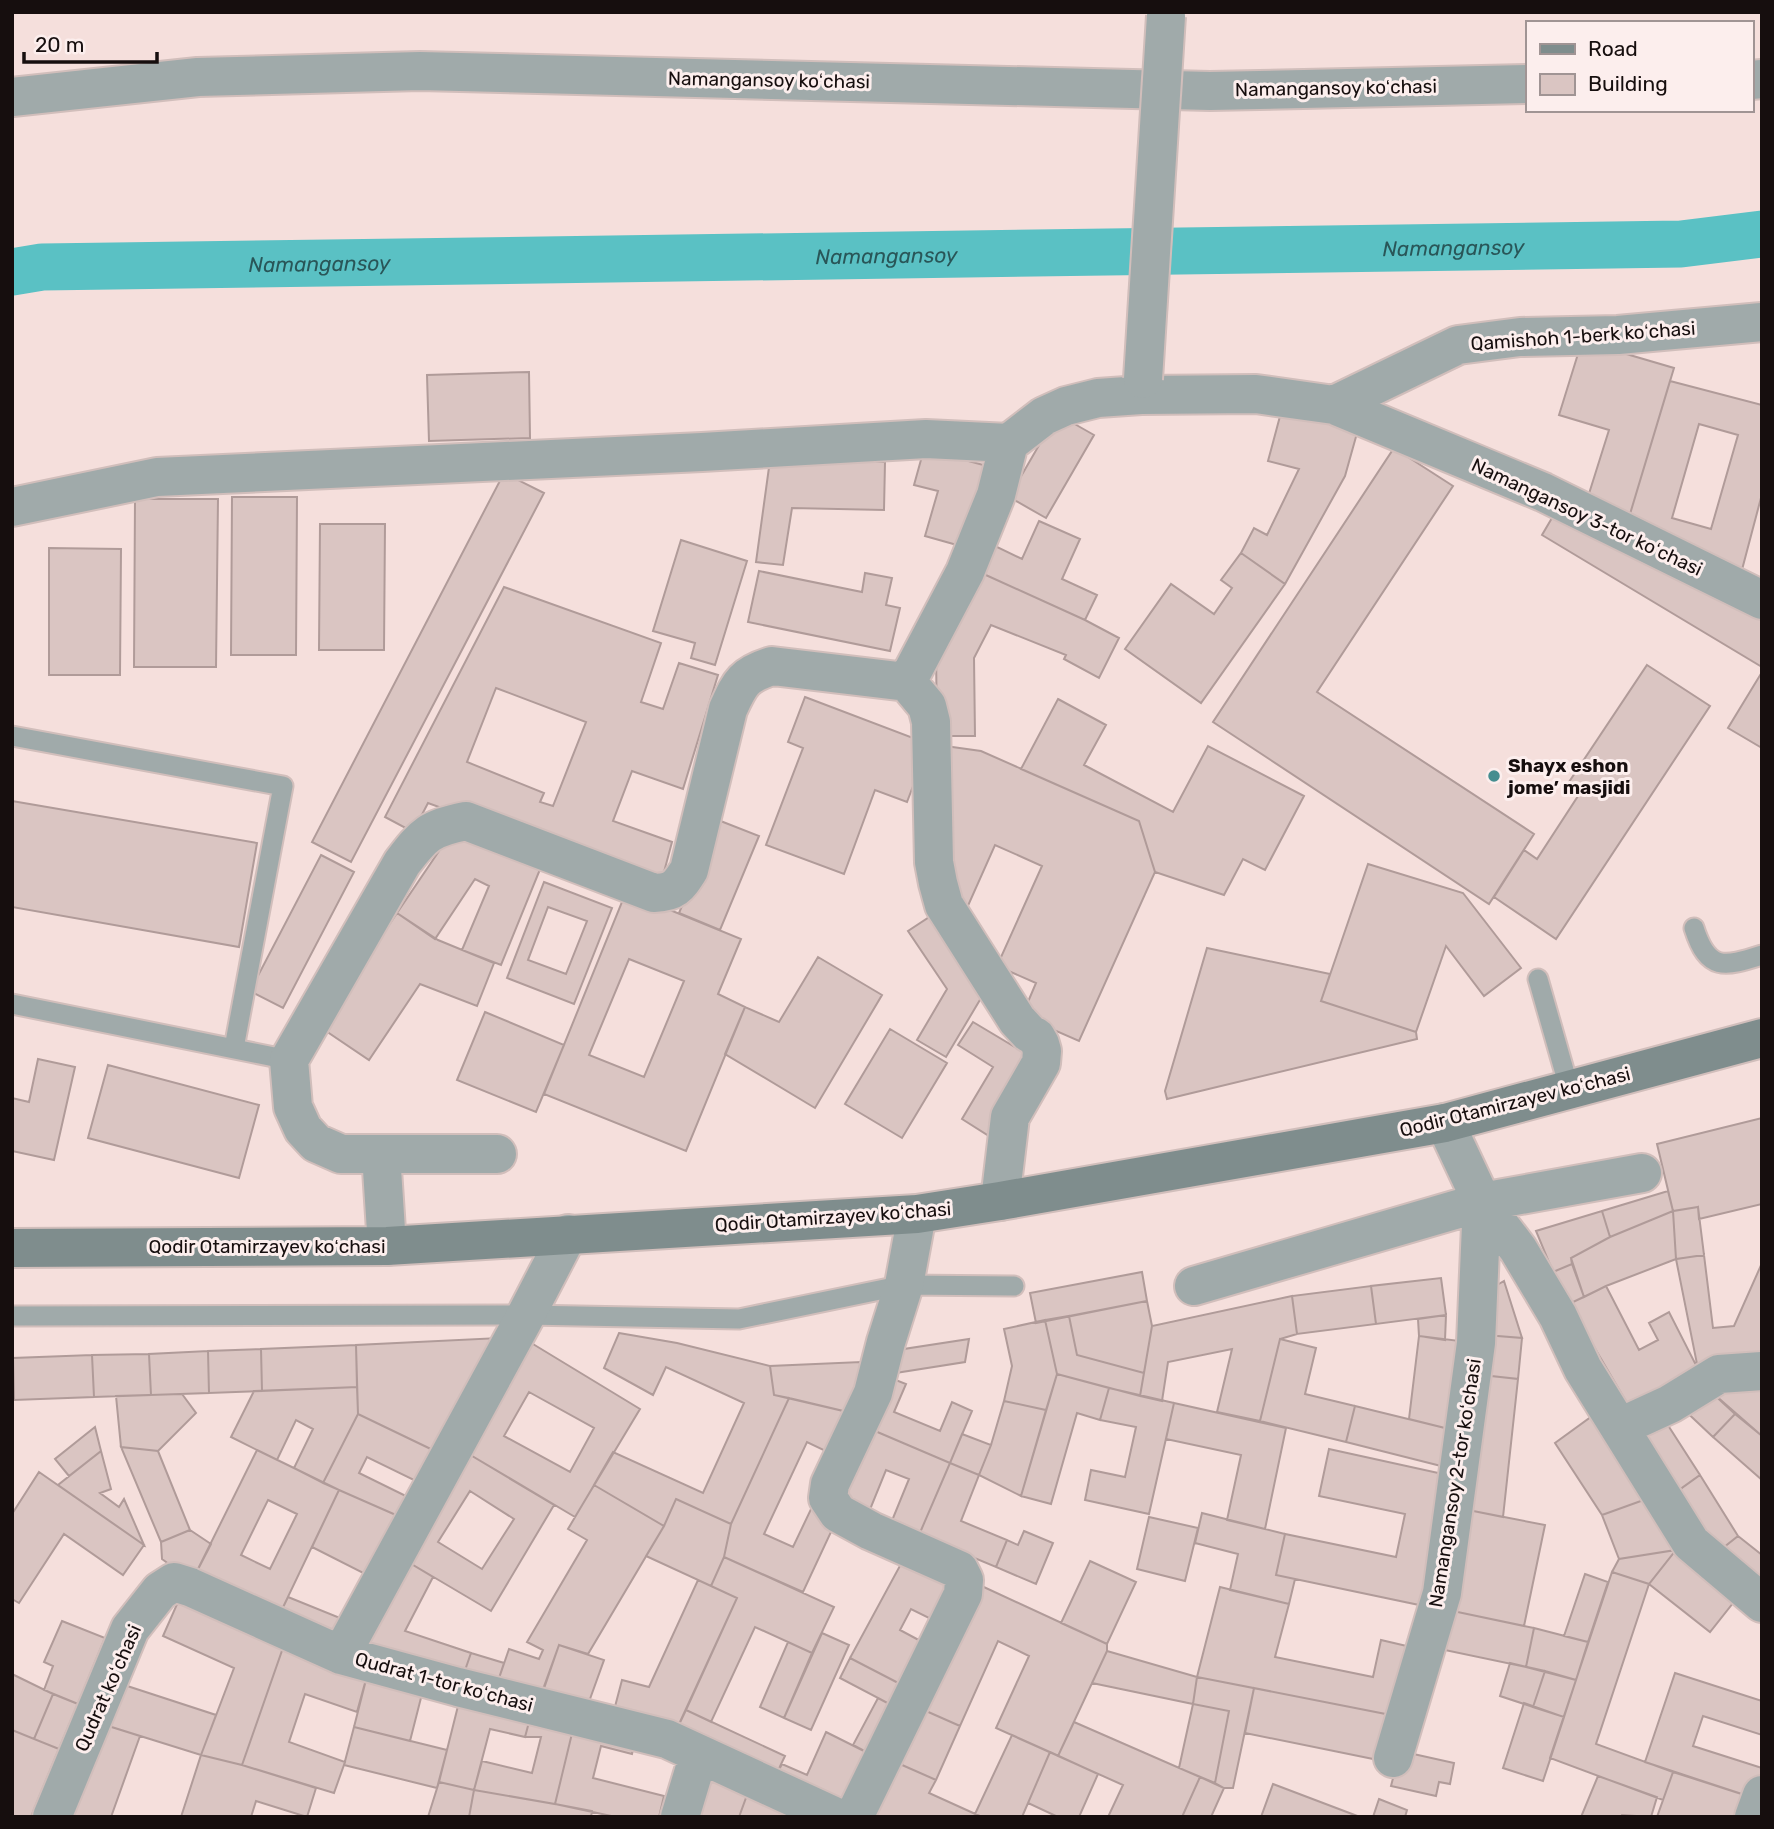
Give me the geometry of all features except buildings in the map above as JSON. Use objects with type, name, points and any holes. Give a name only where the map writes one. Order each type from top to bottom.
[{"type":"main road","name":"Qodir Otamirzayev koʻchasi","points":[[12,1248],[387,1246],[917,1214],[1445,1123],[1762,1038]]},
{"type":"street","points":[[1142,387],[1166,14]]},
{"type":"street","name":"Namangansoy koʻchasi","points":[[12,97],[198,77],[420,71],[1210,90],[1526,84]]},
{"type":"street","name":"Qamishoh 1-berk koʻchasi","points":[[1334,405],[1458,345],[1520,337],[1618,335],[1762,322]]},
{"type":"street","name":"Namangansoy 3-tor koʻchasi","points":[[1009,443],[1044,416],[1066,406],[1142,387],[1256,394],[1334,405],[1543,492],[1762,600]]},
{"type":"street","points":[[12,507],[157,477],[926,439],[1009,443],[996,495],[965,572],[907,682]]},
{"type":"street","points":[[497,1154],[341,1154],[316,1143],[303,1129],[293,1107],[289,1060],[402,863],[420,839],[443,825],[466,821],[654,893],[669,892],[679,885],[689,870],[727,709],[739,685],[754,672],[772,666],[907,682],[927,706],[931,722],[934,862],[944,905],[1017,1020],[1036,1037],[1042,1051],[1041,1063],[1010,1117],[1000,1201]]},
{"type":"street","name":"Namangansoy 2-tor koʻchasi","points":[[1445,1123],[1482,1202],[1518,1248],[1558,1316],[1583,1369],[1691,1543],[1762,1602]]},
{"type":"street","points":[[381,1154],[387,1246]]},
{"type":"street","points":[[1194,1286],[1482,1202],[1642,1172]]},
{"type":"street","name":"Namangansoy 2-tor koʻchasi","points":[[1393,1758],[1442,1593],[1476,1343],[1482,1202]]},
{"type":"street","points":[[854,1817],[962,1594],[964,1580],[959,1570],[838,1514],[828,1498],[830,1484],[873,1393],[904,1285],[917,1214]]},
{"type":"street","name":"Qudrat 1-tor koʻchasi","points":[[568,1234],[527,1315],[341,1654],[458,1687],[667,1739],[836,1817]]},
{"type":"street","points":[[1620,1427],[1671,1404],[1718,1374],[1762,1371]]},
{"type":"street","name":"Qudrat koʻchasi","points":[[52,1817],[130,1629],[160,1591],[174,1582],[341,1654]]},
{"type":"street","points":[[680,1817],[699,1754]]},
{"type":"street","points":[[1754,1817],[1762,1795]]},
{"type":"lane","points":[[12,736],[283,786],[233,1048]]},
{"type":"lane","points":[[1694,928],[1707,956],[1718,963],[1730,965],[1762,955]]},
{"type":"lane","points":[[1538,979],[1570,1091]]},
{"type":"lane","points":[[12,1004],[289,1060]]},
{"type":"lane","points":[[12,1316],[527,1315],[739,1319],[904,1285],[1014,1286]]},
{"type":"waterway","name":"Namangansoy","points":[[12,272],[42,267],[1681,244],[1762,234]]},
{"type":"place","name":"Shayx eshon jome’ masjidi","points":[[1494,776]]}]
